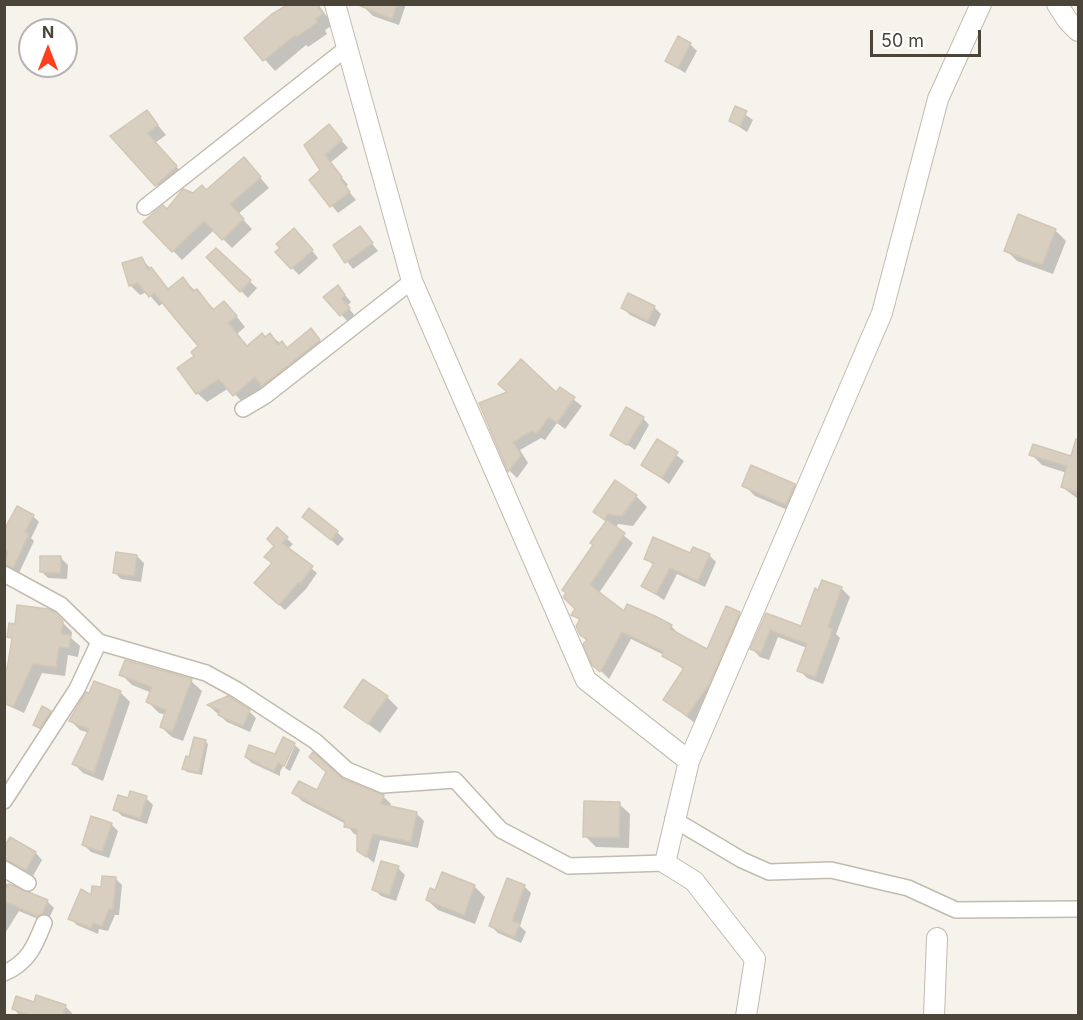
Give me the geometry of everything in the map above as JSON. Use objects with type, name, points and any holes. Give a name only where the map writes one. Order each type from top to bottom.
[{"type":"street","points":[[335,4],[412,281],[586,680],[689,761]]},
{"type":"street","points":[[665,863],[689,761],[882,313],[938,99],[981,4]]},
{"type":"street","points":[[1057,4],[1068,21],[1078,30]]},
{"type":"street","points":[[145,207],[348,47]]},
{"type":"street","points":[[243,409],[265,396],[412,281]]},
{"type":"street","points":[[4,574],[61,605],[99,642],[206,673],[237,690],[315,741],[347,770],[383,785],[455,780],[501,830],[569,866],[665,863],[694,880],[755,959],[746,1016]]},
{"type":"street","points":[[4,801],[77,689],[99,642]]},
{"type":"street","points":[[672,828],[769,872],[831,870],[908,888],[956,910],[1078,909]]},
{"type":"street","points":[[4,869],[28,883]]},
{"type":"street","points":[[4,973],[20,966],[35,947],[44,923]]},
{"type":"street","points":[[934,1016],[937,938]]},
{"type":"building","points":[[289,4],[316,4],[323,14],[315,19],[318,22],[296,37],[295,35],[263,61],[244,38],[272,14]]},
{"type":"building","points":[[356,4],[397,4],[392,19]]},
{"type":"building","points":[[678,36],[691,43],[678,68],[665,61]]},
{"type":"building","points":[[735,106],[747,111],[740,126],[729,121]]},
{"type":"building","points":[[147,110],[158,125],[147,133],[177,166],[155,186],[110,136]]},
{"type":"building","points":[[329,124],[342,140],[325,155],[350,192],[330,207],[309,180],[320,170],[304,145]]},
{"type":"building","points":[[244,157],[261,177],[230,204],[244,219],[222,240],[204,221],[172,252],[143,222],[163,205],[167,209],[183,189],[193,193],[202,185],[206,190]]},
{"type":"building","points":[[1018,214],[1056,229],[1042,265],[1004,251]]},
{"type":"building","points":[[360,226],[373,243],[345,263],[333,245]]},
{"type":"building","points":[[294,228],[313,250],[291,269],[275,252],[280,248],[276,244]]},
{"type":"building","points":[[216,248],[251,280],[240,292],[206,257]]},
{"type":"building","points":[[142,257],[148,270],[151,267],[168,289],[183,277],[193,291],[197,289],[213,310],[224,301],[237,316],[228,323],[247,346],[262,333],[265,337],[270,333],[278,345],[282,341],[287,348],[311,328],[320,340],[262,386],[255,377],[233,396],[219,379],[196,394],[177,368],[194,356],[191,352],[198,346],[154,293],[149,297],[138,283],[129,286],[122,263]]},
{"type":"building","points":[[338,285],[345,295],[341,298],[350,308],[340,316],[323,297]]},
{"type":"building","points":[[628,293],[655,306],[648,321],[621,308]]},
{"type":"building","points":[[521,359],[556,392],[560,387],[575,397],[557,423],[549,417],[536,434],[532,431],[513,442],[521,455],[508,472],[479,403],[507,392],[498,384]]},
{"type":"building","points":[[626,407],[644,417],[627,445],[610,435]]},
{"type":"building","points":[[657,439],[678,452],[662,478],[641,465]]},
{"type":"building","points":[[1076,439],[1078,440],[1078,493],[1061,487],[1067,466],[1029,455],[1033,444],[1071,456]]},
{"type":"building","points":[[751,465],[795,484],[786,505],[742,486]]},
{"type":"building","points":[[615,480],[637,495],[622,516],[607,514],[605,520],[593,512]]},
{"type":"building","points":[[17,506],[34,515],[25,532],[29,534],[13,568],[4,564],[8,552],[4,551],[4,530]]},
{"type":"building","points":[[309,508],[338,531],[331,540],[302,517]]},
{"type":"building","points":[[607,520],[625,533],[590,585],[624,611],[627,604],[655,616],[672,625],[670,629],[707,649],[726,606],[740,612],[710,683],[687,716],[663,700],[684,668],[662,656],[664,652],[622,632],[600,672],[592,665],[583,644],[587,640],[580,635],[576,626],[580,619],[571,615],[575,609],[563,597],[566,593],[562,590],[593,545],[590,543]]},
{"type":"building","points":[[277,527],[288,537],[282,543],[313,566],[300,584],[298,583],[279,605],[254,583],[272,563],[264,557],[274,546],[267,539]]},
{"type":"building","points":[[653,537],[690,553],[693,547],[710,554],[698,581],[670,568],[656,594],[641,586],[654,563],[644,559]]},
{"type":"building","points":[[116,552],[137,555],[134,576],[113,573]]},
{"type":"building","points":[[40,556],[61,556],[60,573],[40,572]]},
{"type":"building","points":[[822,580],[842,587],[828,627],[833,629],[815,677],[797,671],[807,644],[770,630],[761,653],[750,649],[766,613],[801,626],[815,588],[818,590]]},
{"type":"building","points":[[17,605],[48,609],[63,621],[61,634],[71,635],[69,648],[59,647],[56,667],[33,664],[13,707],[4,703],[4,668],[7,669],[12,638],[7,637],[9,623],[15,624]]},
{"type":"building","points":[[125,660],[192,679],[172,732],[160,727],[166,710],[146,702],[152,687],[119,675]]},
{"type":"building","points":[[363,679],[388,696],[368,724],[344,707]]},
{"type":"building","points":[[94,681],[121,691],[94,773],[72,764],[89,729],[69,721],[86,692],[89,693]]},
{"type":"building","points":[[228,696],[250,710],[243,726],[218,715],[220,710],[207,705]]},
{"type":"building","points":[[42,706],[51,711],[40,728],[33,725]]},
{"type":"building","points":[[194,737],[206,740],[199,773],[182,769],[186,756],[189,757]]},
{"type":"building","points":[[283,737],[295,743],[284,766],[278,763],[274,771],[245,757],[249,745],[275,754]]},
{"type":"building","points":[[313,752],[343,779],[384,795],[381,804],[417,812],[411,842],[373,834],[366,857],[357,851],[357,829],[344,827],[345,821],[292,793],[299,781],[317,790],[326,772],[309,757]]},
{"type":"building","points":[[130,791],[147,796],[140,818],[113,810],[118,795],[128,798]]},
{"type":"building","points":[[584,801],[620,802],[619,837],[583,837]]},
{"type":"building","points":[[91,816],[112,823],[102,852],[82,845]]},
{"type":"building","points":[[10,837],[36,852],[26,870],[4,859],[4,847]]},
{"type":"building","points":[[381,861],[399,866],[389,895],[372,890]]},
{"type":"building","points":[[442,872],[475,885],[464,915],[426,900],[430,888],[435,890]]},
{"type":"building","points":[[102,876],[116,877],[113,909],[109,909],[102,926],[93,923],[91,928],[68,919],[81,889],[91,895],[92,886],[101,887]]},
{"type":"building","points":[[507,878],[525,885],[512,921],[520,924],[514,937],[489,926]]},
{"type":"building","points":[[9,884],[48,900],[42,914],[37,916],[4,901],[4,891]]},
{"type":"building","points":[[36,995],[66,1005],[63,1016],[32,1016],[12,1009],[16,996],[34,1002]]}]
